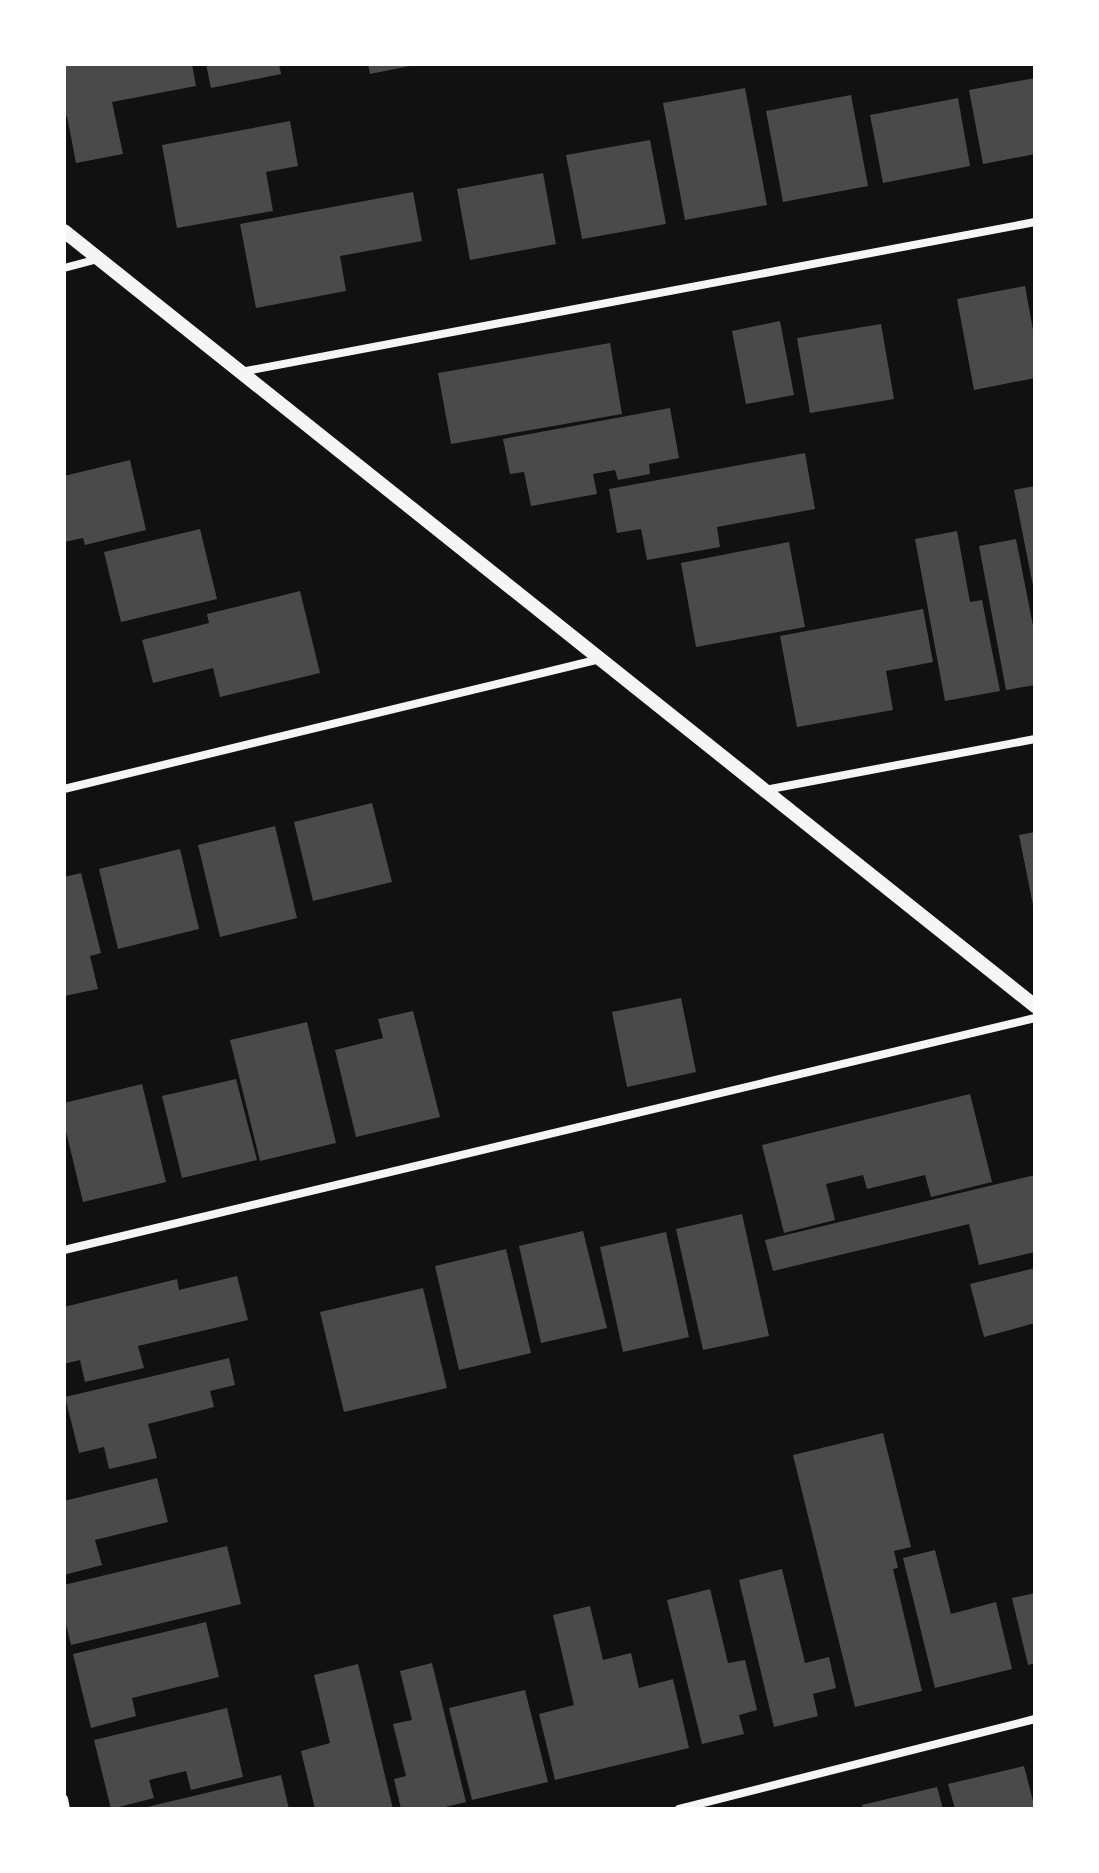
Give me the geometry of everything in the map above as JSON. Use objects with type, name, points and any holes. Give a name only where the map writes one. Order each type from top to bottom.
[{"type":"street","points":[[240,372],[1035,222]]},
{"type":"street","points":[[64,231],[1035,1006]]},
{"type":"street","points":[[64,268],[99,259]]},
{"type":"street","points":[[64,789],[601,659]]},
{"type":"street","points":[[765,790],[1035,739]]},
{"type":"street","points":[[64,1250],[1035,1018]]},
{"type":"street","points":[[679,1809],[1035,1719]]},
{"type":"street","points":[[64,1799],[66,1809]]},
{"type":"building","points":[[64,64],[192,64],[196,86],[112,102],[123,154],[76,163],[67,116],[64,117]]},
{"type":"building","points":[[206,64],[279,64],[281,74],[211,88]]},
{"type":"building","points":[[368,64],[415,64],[415,65],[370,74]]},
{"type":"building","points":[[1035,78],[1035,154],[983,164],[969,90]]},
{"type":"building","points":[[745,88],[767,205],[685,220],[663,103]]},
{"type":"building","points":[[851,95],[868,186],[783,202],[766,111]]},
{"type":"building","points":[[958,98],[970,166],[883,183],[870,115]]},
{"type":"building","points":[[290,121],[298,166],[266,172],[273,211],[177,228],[162,145]]},
{"type":"building","points":[[650,140],[666,224],[582,239],[566,155]]},
{"type":"building","points":[[543,173],[556,244],[470,260],[457,189]]},
{"type":"building","points":[[413,192],[422,241],[340,256],[346,291],[256,308],[240,224]]},
{"type":"building","points":[[1025,286],[1035,341],[1035,378],[974,390],[957,299]]},
{"type":"building","points":[[780,321],[794,395],[746,404],[732,331]]},
{"type":"building","points":[[881,324],[894,399],[810,413],[797,338]]},
{"type":"building","points":[[610,343],[622,414],[451,444],[438,373]]},
{"type":"building","points":[[670,408],[679,458],[649,464],[650,474],[618,480],[615,470],[593,474],[597,494],[531,506],[524,472],[510,474],[503,439]]},
{"type":"building","points":[[805,453],[815,509],[717,527],[720,547],[647,560],[641,529],[617,533],[609,489]]},
{"type":"building","points":[[130,460],[146,530],[85,545],[83,538],[64,542],[64,476]]},
{"type":"building","points":[[1035,486],[1035,591],[1034,591],[1014,490]]},
{"type":"building","points":[[200,529],[217,599],[121,622],[104,552]]},
{"type":"building","points":[[957,531],[970,602],[982,600],[1000,691],[945,701],[915,539]]},
{"type":"building","points":[[1016,539],[1035,636],[1035,685],[1006,690],[979,546]]},
{"type":"building","points":[[789,542],[805,627],[696,647],[681,563]]},
{"type":"building","points":[[300,591],[320,673],[220,697],[213,668],[153,683],[142,640],[209,623],[207,614]]},
{"type":"building","points":[[923,609],[933,662],[886,671],[893,710],[797,727],[780,636]]},
{"type":"building","points":[[372,803],[392,882],[313,901],[294,822]]},
{"type":"building","points":[[275,826],[297,918],[220,937],[198,845]]},
{"type":"building","points":[[1035,832],[1035,910],[1034,910],[1019,835]]},
{"type":"building","points":[[180,849],[199,929],[118,949],[99,869]]},
{"type":"building","points":[[81,873],[101,953],[90,956],[98,989],[64,996],[64,877]]},
{"type":"building","points":[[681,998],[696,1072],[627,1087],[612,1012]]},
{"type":"building","points":[[413,1011],[440,1117],[356,1137],[335,1050],[383,1038],[378,1019]]},
{"type":"building","points":[[307,1022],[336,1143],[260,1161],[230,1040]]},
{"type":"building","points":[[236,1079],[257,1160],[182,1178],[162,1096]]},
{"type":"building","points":[[142,1084],[166,1182],[83,1202],[64,1123],[64,1103]]},
{"type":"building","points":[[970,1094],[992,1182],[931,1197],[925,1175],[867,1189],[863,1175],[826,1184],[835,1220],[784,1233],[762,1145]]},
{"type":"building","points":[[1035,1175],[1035,1252],[979,1265],[969,1224],[773,1271],[765,1240]]},
{"type":"building","points":[[742,1214],[769,1336],[703,1350],[676,1229]]},
{"type":"building","points":[[583,1231],[607,1328],[541,1343],[519,1246]]},
{"type":"building","points":[[666,1232],[689,1337],[623,1352],[600,1247]]},
{"type":"building","points":[[506,1249],[531,1353],[459,1370],[435,1266]]},
{"type":"building","points":[[1035,1268],[1035,1323],[984,1337],[970,1284]]},
{"type":"building","points":[[237,1276],[248,1320],[138,1346],[144,1368],[85,1382],[80,1360],[64,1364],[64,1307],[177,1279],[179,1290]]},
{"type":"building","points":[[423,1288],[447,1388],[344,1412],[320,1312]]},
{"type":"building","points":[[229,1358],[235,1385],[210,1391],[214,1407],[148,1424],[157,1458],[109,1469],[104,1447],[79,1453],[65,1397]]},
{"type":"building","points":[[883,1433],[911,1547],[894,1551],[898,1568],[893,1569],[922,1691],[855,1707],[793,1455]]},
{"type":"building","points":[[157,1478],[168,1522],[95,1540],[102,1565],[64,1575],[64,1501]]},
{"type":"building","points":[[227,1546],[241,1604],[71,1645],[64,1616],[64,1585]]},
{"type":"building","points":[[935,1550],[951,1614],[996,1602],[1012,1669],[935,1688],[903,1558]]},
{"type":"building","points":[[782,1569],[805,1663],[829,1657],[836,1688],[813,1694],[818,1716],[774,1727],[739,1580]]},
{"type":"building","points":[[710,1589],[728,1663],[745,1660],[757,1710],[739,1715],[744,1734],[702,1744],[667,1600]]},
{"type":"building","points":[[1035,1593],[1035,1663],[1028,1665],[1012,1598]]},
{"type":"building","points":[[590,1606],[603,1660],[631,1653],[639,1688],[673,1679],[689,1748],[555,1780],[539,1714],[574,1705],[553,1615]]},
{"type":"building","points":[[206,1622],[219,1677],[132,1698],[136,1716],[91,1728],[73,1654]]},
{"type":"building","points":[[432,1663],[466,1802],[437,1809],[401,1809],[394,1779],[406,1776],[393,1724],[412,1720],[400,1671]]},
{"type":"building","points":[[358,1664],[393,1809],[315,1809],[301,1751],[330,1743],[314,1675]]},
{"type":"building","points":[[525,1690],[548,1782],[472,1800],[449,1708]]},
{"type":"building","points":[[227,1708],[243,1777],[191,1790],[186,1771],[149,1780],[154,1798],[111,1809],[94,1740]]},
{"type":"building","points":[[1024,1766],[1035,1809],[955,1809],[948,1784]]},
{"type":"building","points":[[281,1775],[289,1809],[143,1809],[143,1808]]},
{"type":"building","points":[[937,1787],[943,1809],[863,1809],[862,1805]]}]
